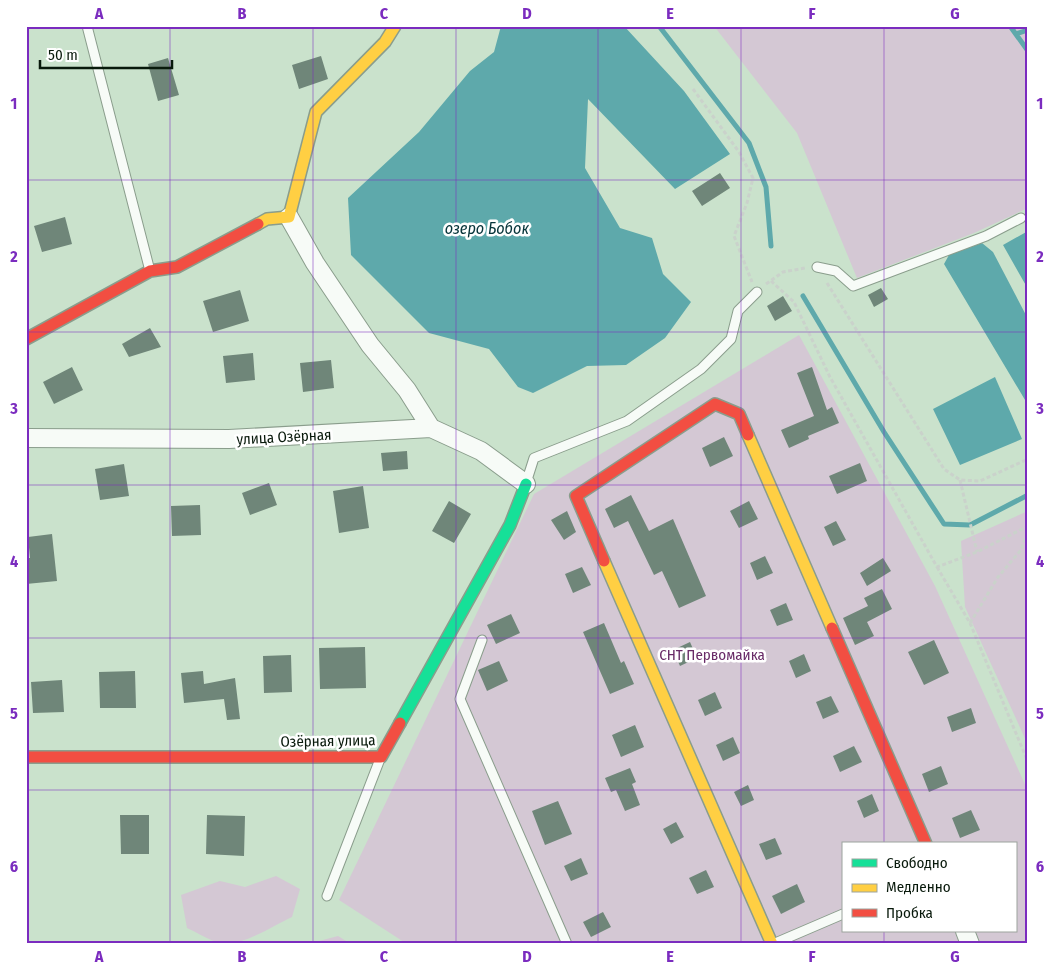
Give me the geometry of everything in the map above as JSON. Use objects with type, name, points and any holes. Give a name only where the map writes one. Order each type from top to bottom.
[{"type":"street","points":[[395,26],[385,42],[316,112],[288,217],[315,263],[370,345],[407,390],[431,428]]},
{"type":"street","points":[[26,339],[150,271],[177,267],[267,219],[288,217]]},
{"type":"street","points":[[772,944],[576,496],[715,404],[739,414],[925,842]]},
{"type":"street","name":"улица Озёрная","points":[[26,438],[229,439],[431,428],[481,451],[526,484]]},
{"type":"street","name":"Озёрная улица","points":[[26,758],[381,757],[510,525],[526,484]]},
{"type":"street","points":[[964,932],[970,944]]},
{"type":"lane","points":[[88,26],[150,271]]},
{"type":"lane","points":[[817,267],[836,271],[853,286],[930,255],[986,236],[1021,218]]},
{"type":"lane","points":[[526,484],[534,458],[627,421],[701,369],[731,338],[738,311],[756,292]]},
{"type":"lane","points":[[482,640],[460,699],[567,944]]},
{"type":"lane","points":[[327,896],[381,757]]},
{"type":"lane","points":[[772,944],[842,914]]},
{"type":"path","points":[[693,89],[739,152],[753,178],[747,203],[734,236],[756,292],[782,272],[817,267],[944,469],[960,480],[980,481],[1028,459]]},
{"type":"path","points":[[771,281],[794,302],[843,401],[970,623],[1028,762]]},
{"type":"path","points":[[960,480],[977,552]]},
{"type":"path","points":[[937,567],[977,552],[1028,526]]},
{"type":"path","points":[[970,623],[998,577],[1021,550],[1028,531]]},
{"type":"green space","points":[[714,26],[1028,26],[1028,208],[974,233],[857,278],[797,133]]},
{"type":"green space","name":"СНТ Первомайка","points":[[799,335],[935,586],[1028,791],[1028,944],[407,944],[339,900],[534,494]]},
{"type":"green space","points":[[1028,511],[1028,745],[965,607],[961,541]]},
{"type":"green space","points":[[276,876],[300,889],[292,917],[246,940],[227,944],[215,942],[187,928],[181,895],[220,881],[245,887]]},
{"type":"green space","points":[[338,936],[351,944],[308,944]]},
{"type":"water","name":"озеро Бобок","points":[[501,26],[624,26],[684,91],[730,154],[675,189],[588,99],[585,168],[620,228],[652,238],[663,274],[691,302],[665,338],[626,365],[587,366],[533,393],[518,387],[489,349],[429,333],[351,255],[348,198],[419,132],[470,71],[494,52]]},
{"type":"water","points":[[1028,231],[1028,289],[1003,245]]},
{"type":"water","points":[[982,243],[993,252],[1028,319],[1028,405],[944,264],[949,255]]},
{"type":"water","points":[[995,377],[1022,439],[960,465],[933,409]]},
{"type":"building","points":[[321,56],[328,79],[299,89],[292,65]]},
{"type":"building","points":[[168,58],[179,95],[158,101],[148,64]]},
{"type":"building","points":[[720,173],[730,188],[702,206],[692,191]]},
{"type":"building","points":[[65,217],[72,244],[42,252],[34,226]]},
{"type":"building","points":[[881,288],[888,299],[874,307],[868,295]]},
{"type":"building","points":[[240,290],[249,321],[213,332],[203,301]]},
{"type":"building","points":[[783,296],[792,311],[775,321],[767,306]]},
{"type":"building","points":[[150,328],[161,347],[129,357],[122,344]]},
{"type":"building","points":[[253,353],[255,380],[226,383],[223,356]]},
{"type":"building","points":[[331,360],[334,388],[303,392],[300,363]]},
{"type":"building","points":[[72,367],[83,390],[54,404],[43,382]]},
{"type":"building","points":[[812,367],[827,410],[832,407],[839,423],[808,436],[809,439],[789,448],[781,430],[814,416],[797,373]]},
{"type":"building","points":[[724,437],[733,456],[710,467],[702,448]]},
{"type":"building","points":[[407,451],[408,469],[383,471],[381,453]]},
{"type":"building","points":[[860,463],[867,481],[837,494],[829,476]]},
{"type":"building","points":[[124,464],[129,496],[100,500],[95,469]]},
{"type":"building","points":[[269,483],[277,505],[250,515],[242,493]]},
{"type":"building","points":[[363,486],[369,528],[339,533],[333,491]]},
{"type":"building","points":[[631,495],[649,531],[673,519],[706,596],[679,608],[662,571],[654,575],[628,521],[614,528],[605,509]]},
{"type":"building","points":[[449,501],[471,514],[454,543],[432,531]]},
{"type":"building","points":[[749,501],[758,519],[739,528],[730,511]]},
{"type":"building","points":[[200,505],[201,535],[172,536],[171,506]]},
{"type":"building","points":[[567,511],[576,532],[564,540],[551,520]]},
{"type":"building","points":[[836,521],[846,540],[833,546],[824,527]]},
{"type":"building","points":[[52,534],[57,581],[26,584],[26,558],[30,558],[28,537]]},
{"type":"building","points":[[765,556],[773,573],[757,580],[750,563]]},
{"type":"building","points":[[883,558],[891,571],[867,586],[860,573]]},
{"type":"building","points":[[582,567],[591,585],[573,593],[565,574]]},
{"type":"building","points":[[882,589],[892,609],[867,622],[874,636],[855,645],[843,618],[868,606],[864,598]]},
{"type":"building","points":[[786,603],[793,620],[777,626],[770,610]]},
{"type":"building","points":[[511,614],[520,633],[496,644],[487,625]]},
{"type":"building","points":[[604,623],[621,663],[624,661],[634,684],[610,694],[583,632]]},
{"type":"building","points":[[934,640],[949,673],[924,685],[908,652]]},
{"type":"building","points":[[690,642],[697,658],[680,666],[673,650]]},
{"type":"building","points":[[365,647],[366,688],[320,689],[319,648]]},
{"type":"building","points":[[804,654],[811,671],[796,678],[789,661]]},
{"type":"building","points":[[291,655],[292,692],[264,693],[263,656]]},
{"type":"building","points":[[499,661],[508,681],[487,691],[478,670]]},
{"type":"building","points":[[135,671],[136,708],[100,708],[99,672]]},
{"type":"building","points":[[203,671],[204,684],[235,678],[240,719],[227,720],[224,699],[184,703],[181,673]]},
{"type":"building","points":[[62,680],[64,712],[33,713],[31,682]]},
{"type":"building","points":[[715,692],[722,708],[705,716],[698,700]]},
{"type":"building","points":[[831,696],[839,712],[823,719],[816,702]]},
{"type":"building","points":[[971,708],[976,723],[952,732],[947,717]]},
{"type":"building","points":[[635,725],[644,747],[621,757],[612,735]]},
{"type":"building","points":[[733,737],[740,753],[723,761],[716,745]]},
{"type":"building","points":[[854,746],[862,762],[840,772],[833,756]]},
{"type":"building","points":[[941,766],[948,784],[929,792],[922,774]]},
{"type":"building","points":[[630,768],[636,782],[632,784],[640,805],[625,811],[616,790],[611,792],[605,778]]},
{"type":"building","points":[[748,785],[754,800],[741,806],[734,792]]},
{"type":"building","points":[[872,794],[879,811],[864,818],[857,801]]},
{"type":"building","points":[[558,801],[572,834],[545,845],[532,811]]},
{"type":"building","points":[[971,810],[980,830],[960,838],[952,818]]},
{"type":"building","points":[[120,815],[149,815],[149,854],[121,854]]},
{"type":"building","points":[[207,815],[245,816],[244,856],[206,854]]},
{"type":"building","points":[[676,822],[684,837],[671,844],[663,829]]},
{"type":"building","points":[[775,838],[782,854],[766,860],[759,844]]},
{"type":"building","points":[[581,858],[588,874],[571,881],[564,866]]},
{"type":"building","points":[[706,870],[714,887],[697,894],[689,878]]},
{"type":"building","points":[[797,884],[805,902],[781,914],[772,896]]},
{"type":"building","points":[[603,912],[611,927],[591,937],[583,922]]},
{"type":"waterway","points":[[659,26],[749,143],[766,187],[771,246]]},
{"type":"waterway","points":[[1010,26],[1028,51]]},
{"type":"waterway","points":[[1016,34],[1028,30]]},
{"type":"waterway","points":[[803,296],[884,432],[944,524],[970,525],[1028,495]]},
{"type":"traffic: fast","points":[[400,723],[510,525],[526,484]]},
{"type":"traffic: slow","points":[[258,224],[267,219],[289,217],[316,112],[385,42],[395,26]]},
{"type":"traffic: slow","points":[[748,435],[832,628]]},
{"type":"traffic: slow","points":[[604,561],[772,944]]},
{"type":"traffic: jam","points":[[26,339],[150,271],[177,267],[258,224]]},
{"type":"traffic: jam","points":[[604,561],[576,496],[715,404],[739,414],[748,435]]},
{"type":"traffic: jam","points":[[832,628],[925,842]]},
{"type":"traffic: jam","points":[[26,757],[381,757],[400,723]]}]
